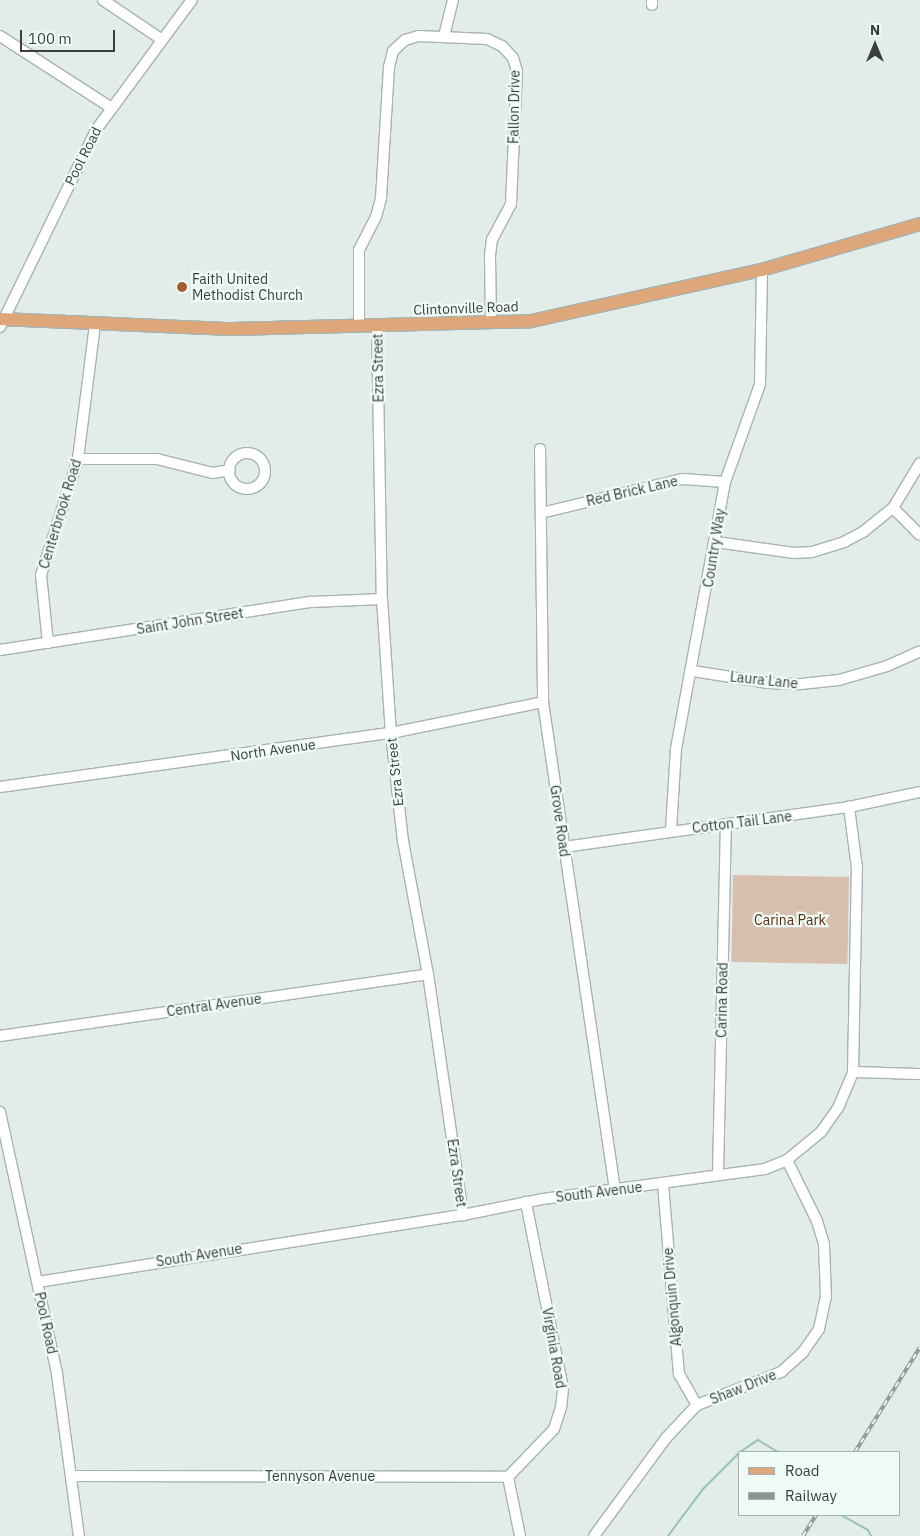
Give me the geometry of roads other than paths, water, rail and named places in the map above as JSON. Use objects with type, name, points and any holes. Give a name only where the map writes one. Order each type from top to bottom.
[{"type":"main road","name":"Clintonville Road","points":[[1,322],[232,329],[491,323],[566,315],[762,269],[920,224]]},
{"type":"street","points":[[104,0],[161,39]]},
{"type":"street","name":"Pool Road","points":[[1,322],[87,146],[110,107],[192,0]]},
{"type":"street","points":[[444,36],[453,0]]},
{"type":"street","points":[[0,36],[110,107]]},
{"type":"street","name":"Fallon Drive","points":[[359,326],[359,250],[376,218],[381,198],[389,67],[393,51],[405,40],[418,36],[487,39],[502,46],[513,58],[517,70],[511,204],[507,216],[492,239],[490,256],[491,323]]},
{"type":"street","name":"Country Way","points":[[671,830],[676,749],[693,671],[725,482],[760,384],[762,269]]},
{"type":"street","name":"Centerbrook Road","points":[[48,643],[41,575],[78,459],[95,325]]},
{"type":"street","name":"Ezra Street","points":[[377,325],[382,600],[391,733],[403,841],[428,974],[463,1215]]},
{"type":"street","name":"Grove Road","points":[[540,449],[543,702],[615,1190]]},
{"type":"street","points":[[78,459],[157,459],[213,473],[230,470]]},
{"type":"street","points":[[716,542],[781,552],[812,552],[863,532],[893,508],[920,463]]},
{"type":"street","name":"Red Brick Lane","points":[[541,513],[682,479],[725,482]]},
{"type":"street","points":[[893,508],[920,535]]},
{"type":"street","name":"Saint John Street","points":[[0,650],[311,602],[382,600]]},
{"type":"street","name":"Laura Lane","points":[[693,671],[768,683],[802,684],[847,678],[887,666],[920,651]]},
{"type":"street","name":"North Avenue","points":[[0,787],[391,733],[543,702]]},
{"type":"street","name":"Cotton Tail Lane","points":[[564,847],[671,830],[726,825],[849,808],[920,792]]},
{"type":"street","name":"South Avenue","points":[[38,1282],[463,1215],[526,1202],[765,1169],[787,1160],[821,1132],[838,1108],[853,1072],[857,868],[849,808]]},
{"type":"street","name":"Carina Road","points":[[718,1174],[726,825]]},
{"type":"street","name":"Central Avenue","points":[[0,1036],[428,974]]},
{"type":"street","points":[[853,1072],[920,1074]]},
{"type":"street","name":"Pool Road","points":[[0,1112],[38,1282],[72,1476],[79,1536]]},
{"type":"street","name":"Shaw Drive","points":[[594,1536],[666,1438],[698,1405],[781,1372],[803,1352],[818,1329],[826,1297],[824,1244],[817,1221],[787,1160]]},
{"type":"street","name":"Algonquin Drive","points":[[663,1184],[679,1374],[698,1405]]},
{"type":"street","name":"Virginia Road","points":[[508,1477],[554,1429],[561,1408],[563,1388],[526,1202]]},
{"type":"street","name":"Tennyson Avenue","points":[[72,1476],[508,1477]]},
{"type":"street","points":[[508,1477],[520,1536]]},
{"type":"waterway","points":[[742,1451],[758,1440],[776,1451]]},
{"type":"waterway","points":[[668,1536],[703,1489],[738,1454]]},
{"type":"waterway","points":[[843,1516],[868,1530],[871,1536]]},
{"type":"railway","points":[[856,1451],[920,1347]]},
{"type":"railway","points":[[803,1536],[815,1516]]},
{"type":"place","name":"Faith United Methodist Church","points":[[182,287]]},
{"type":"park label","name":"Carina Park","points":[[790,920]]}]
